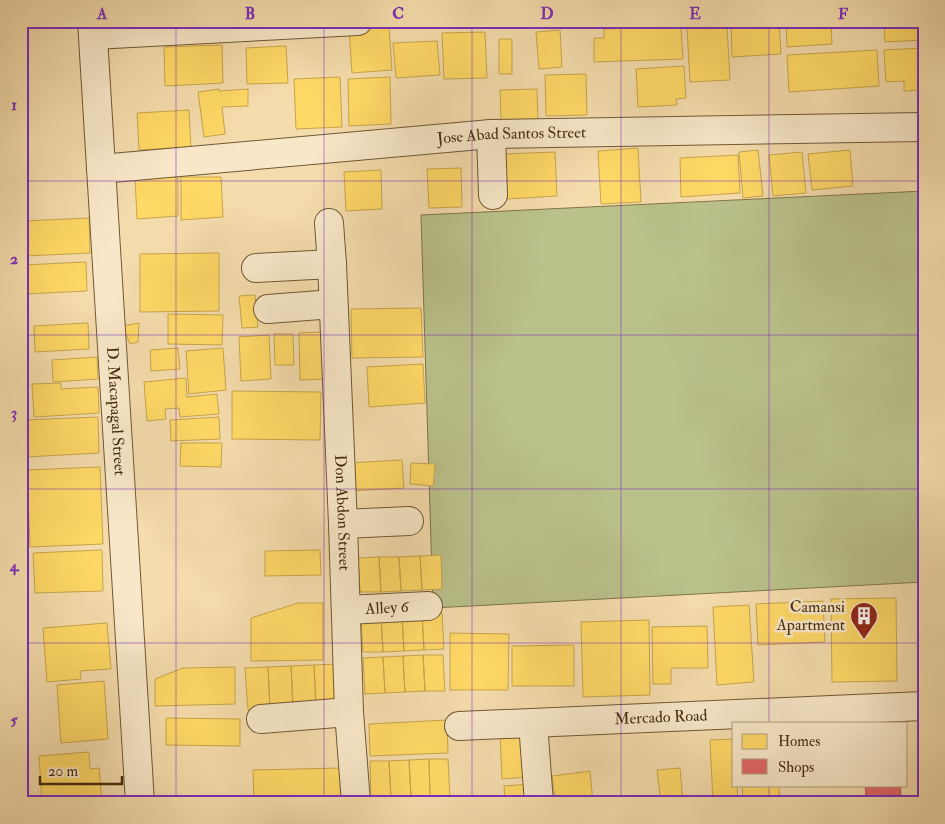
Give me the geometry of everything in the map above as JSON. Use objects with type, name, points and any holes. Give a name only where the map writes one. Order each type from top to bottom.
[{"type":"street","points":[[92,28],[358,21]]},
{"type":"street","name":"D. Macapagal Street","points":[[92,28],[140,803]]},
{"type":"street","name":"Jose Abad Santos Street","points":[[101,168],[491,134],[924,127]]},
{"type":"street","points":[[491,134],[493,195]]},
{"type":"street","name":"Don Abdon Street","points":[[329,223],[343,524],[349,712],[356,803]]},
{"type":"street","points":[[256,268],[332,264]]},
{"type":"street","points":[[268,309],[333,304]]},
{"type":"street","points":[[343,524],[409,521]]},
{"type":"street","name":"Alley 6","points":[[346,610],[428,606]]},
{"type":"street","name":"Mercado Road","points":[[459,726],[924,706]]},
{"type":"street","points":[[261,719],[349,712]]},
{"type":"street","points":[[533,723],[539,803]]},
{"type":"green space","points":[[924,191],[924,582],[433,608],[421,215]]},
{"type":"building: Homes","points":[[731,21],[779,21],[781,54],[732,57]]},
{"type":"building: Homes","points":[[786,21],[831,21],[832,44],[787,47]]},
{"type":"building: Homes","points":[[884,21],[923,21],[924,40],[885,42]]},
{"type":"building: Homes","points":[[681,26],[683,59],[594,62],[594,38],[604,38],[604,29]]},
{"type":"building: Homes","points":[[727,26],[730,80],[690,82],[687,28]]},
{"type":"building: Homes","points":[[389,27],[392,70],[352,73],[349,30]]},
{"type":"building: Homes","points":[[560,30],[562,67],[539,69],[536,32]]},
{"type":"building: Homes","points":[[485,32],[487,78],[444,79],[442,33]]},
{"type":"building: Homes","points":[[499,39],[512,39],[512,74],[499,74]]},
{"type":"building: Homes","points":[[437,41],[440,75],[396,78],[393,43]]},
{"type":"building: Homes","points":[[222,45],[223,83],[165,86],[164,47]]},
{"type":"building: Homes","points":[[286,46],[288,83],[247,84],[246,48]]},
{"type":"building: Homes","points":[[924,48],[924,90],[904,91],[904,81],[886,82],[884,50]]},
{"type":"building: Homes","points":[[877,50],[879,86],[789,92],[787,55]]},
{"type":"building: Homes","points":[[684,66],[686,98],[676,99],[677,105],[638,107],[636,69]]},
{"type":"building: Homes","points":[[586,74],[587,115],[546,116],[545,75]]},
{"type":"building: Homes","points":[[340,77],[342,127],[296,129],[294,79]]},
{"type":"building: Homes","points":[[390,77],[391,124],[349,126],[348,79]]},
{"type":"building: Homes","points":[[219,89],[219,91],[248,89],[248,106],[222,107],[225,134],[204,137],[198,92]]},
{"type":"building: Homes","points":[[537,89],[538,120],[501,120],[500,90]]},
{"type":"building: Homes","points":[[189,110],[191,147],[139,150],[137,113]]},
{"type":"building: Homes","points":[[638,148],[641,202],[601,204],[598,151]]},
{"type":"building: Homes","points":[[758,150],[763,196],[743,198],[739,152]]},
{"type":"building: Homes","points":[[850,150],[853,186],[812,190],[808,154]]},
{"type":"building: Homes","points":[[555,152],[557,196],[507,199],[505,154]]},
{"type":"building: Homes","points":[[802,152],[806,193],[773,196],[769,155]]},
{"type":"building: Homes","points":[[738,155],[740,193],[681,197],[680,158]]},
{"type":"building: Homes","points":[[461,168],[462,207],[429,208],[427,169]]},
{"type":"building: Homes","points":[[381,170],[382,209],[346,211],[344,172]]},
{"type":"building: Homes","points":[[178,177],[178,216],[137,219],[135,178]]},
{"type":"building: Homes","points":[[181,177],[221,177],[223,217],[181,220]]},
{"type":"building: Homes","points":[[89,218],[90,253],[25,256],[23,221]]},
{"type":"building: Homes","points":[[219,253],[219,311],[140,312],[140,254]]},
{"type":"building: Homes","points":[[86,262],[87,291],[25,294],[23,265]]},
{"type":"building: Homes","points":[[255,295],[258,327],[242,328],[239,296]]},
{"type":"building: Homes","points":[[421,308],[423,357],[352,358],[351,309]]},
{"type":"building: Homes","points":[[168,314],[223,315],[222,345],[168,344]]},
{"type":"building: Homes","points":[[88,323],[89,349],[35,352],[34,326]]},
{"type":"building: Homes","points":[[139,323],[138,342],[130,344],[123,326]]},
{"type":"building: Homes","points":[[324,332],[325,379],[300,380],[299,333]]},
{"type":"building: Homes","points":[[274,334],[293,334],[294,365],[275,365]]},
{"type":"building: Homes","points":[[269,335],[271,379],[241,381],[239,337]]},
{"type":"building: Homes","points":[[178,348],[180,369],[151,371],[150,350]]},
{"type":"building: Homes","points":[[223,348],[226,390],[189,394],[186,351]]},
{"type":"building: Homes","points":[[97,357],[98,379],[53,382],[52,360]]},
{"type":"building: Homes","points":[[423,364],[425,403],[369,407],[367,367]]},
{"type":"building: Homes","points":[[186,378],[187,397],[217,394],[219,414],[180,417],[179,408],[165,409],[166,419],[147,421],[144,382]]},
{"type":"building: Homes","points":[[61,383],[61,389],[98,387],[99,413],[34,417],[32,384]]},
{"type":"building: Homes","points":[[232,391],[321,392],[320,440],[232,439]]},
{"type":"building: Homes","points":[[98,417],[99,453],[26,457],[24,420]]},
{"type":"building: Homes","points":[[219,417],[220,439],[171,441],[170,420]]},
{"type":"building: Homes","points":[[181,443],[222,443],[221,467],[180,466]]},
{"type":"building: Homes","points":[[402,460],[404,488],[351,491],[349,463]]},
{"type":"building: Homes","points":[[411,463],[435,464],[433,486],[410,484]]},
{"type":"building: Homes","points":[[100,467],[103,544],[30,547],[27,470]]},
{"type":"building: Homes","points":[[102,550],[103,591],[35,593],[33,553]]},
{"type":"building: Homes","points":[[320,550],[321,575],[265,576],[265,551]]},
{"type":"building: Homes","points":[[441,555],[442,589],[422,590],[420,556]]},
{"type":"building: Homes","points":[[420,556],[422,590],[401,591],[399,557]]},
{"type":"building: Homes","points":[[379,557],[381,592],[360,592],[358,558]]},
{"type":"building: Homes","points":[[379,557],[399,557],[401,591],[381,592]]},
{"type":"building: Homes","name":"Camansi Apartment","points":[[896,598],[897,681],[832,682],[831,599]]},
{"type":"building: Homes","points":[[823,601],[825,642],[758,645],[756,604]]},
{"type":"building: Homes","points":[[298,603],[323,603],[323,660],[251,661],[251,618]]},
{"type":"building: Homes","points":[[749,605],[754,682],[717,685],[713,607]]},
{"type":"building: Homes","points":[[442,613],[444,649],[424,650],[422,614]]},
{"type":"building: Homes","points":[[422,614],[424,650],[404,651],[402,615]]},
{"type":"building: Homes","points":[[402,615],[404,651],[383,652],[381,616]]},
{"type":"building: Homes","points":[[381,616],[383,652],[363,652],[361,617]]},
{"type":"building: Homes","points":[[649,620],[650,695],[583,697],[581,622]]},
{"type":"building: Homes","points":[[107,623],[111,669],[80,671],[81,679],[47,682],[43,628]]},
{"type":"building: Homes","points":[[707,626],[708,668],[671,668],[671,684],[653,684],[652,627]]},
{"type":"building: Homes","points":[[450,633],[509,634],[508,690],[450,690]]},
{"type":"building: Homes","points":[[574,645],[574,686],[512,686],[512,646]]},
{"type":"building: Homes","points":[[423,655],[425,691],[405,692],[403,656]]},
{"type":"building: Homes","points":[[423,655],[443,655],[445,691],[425,691]]},
{"type":"building: Homes","points":[[403,656],[405,692],[385,693],[383,657]]},
{"type":"building: Homes","points":[[383,657],[385,693],[365,694],[363,658]]},
{"type":"building: Homes","points":[[337,664],[339,706],[316,707],[314,665]]},
{"type":"building: Homes","points":[[314,665],[316,707],[293,707],[291,666]]},
{"type":"building: Homes","points":[[291,666],[293,707],[270,709],[268,667]]},
{"type":"building: Homes","points":[[235,667],[235,704],[155,706],[155,679],[183,668]]},
{"type":"building: Homes","points":[[268,667],[270,709],[248,710],[245,668]]},
{"type":"building: Homes","points":[[104,681],[108,739],[61,743],[57,685]]},
{"type":"building: Homes","points":[[166,718],[240,719],[240,746],[166,745]]},
{"type":"building: Homes","points":[[447,720],[448,753],[370,756],[369,724]]},
{"type":"building: Homes","points":[[21,726],[23,726],[26,765],[21,766]]},
{"type":"building: Homes","points":[[526,731],[528,777],[502,779],[500,732]]},
{"type":"building: Homes","points":[[732,739],[732,786],[737,786],[738,803],[713,803],[710,740]]},
{"type":"building: Homes","points":[[89,752],[90,769],[99,768],[102,803],[42,803],[39,756]]},
{"type":"building: Homes","points":[[429,759],[430,797],[411,798],[409,760]]},
{"type":"building: Homes","points":[[429,759],[448,759],[450,797],[430,797]]},
{"type":"building: Homes","points":[[409,760],[411,798],[391,798],[389,761]]},
{"type":"building: Homes","points":[[370,761],[389,761],[391,798],[371,799]]},
{"type":"building: Homes","points":[[340,768],[341,803],[254,803],[253,770]]},
{"type":"building: Homes","points":[[680,768],[683,803],[661,803],[657,770]]},
{"type":"building: Homes","points":[[21,769],[23,769],[25,796],[21,796]]},
{"type":"building: Homes","points":[[590,771],[593,803],[556,803],[552,776]]},
{"type":"building: Homes","points":[[531,784],[532,803],[505,803],[504,786]]},
{"type":"building: Homes","points":[[742,786],[779,786],[780,803],[743,803]]},
{"type":"building: Shops","points":[[896,719],[897,722],[861,722]]},
{"type":"building: Shops","points":[[865,786],[900,786],[901,795],[866,797]]},
{"type":"place","name":"Camansi Apartment","points":[[864,640]]}]
